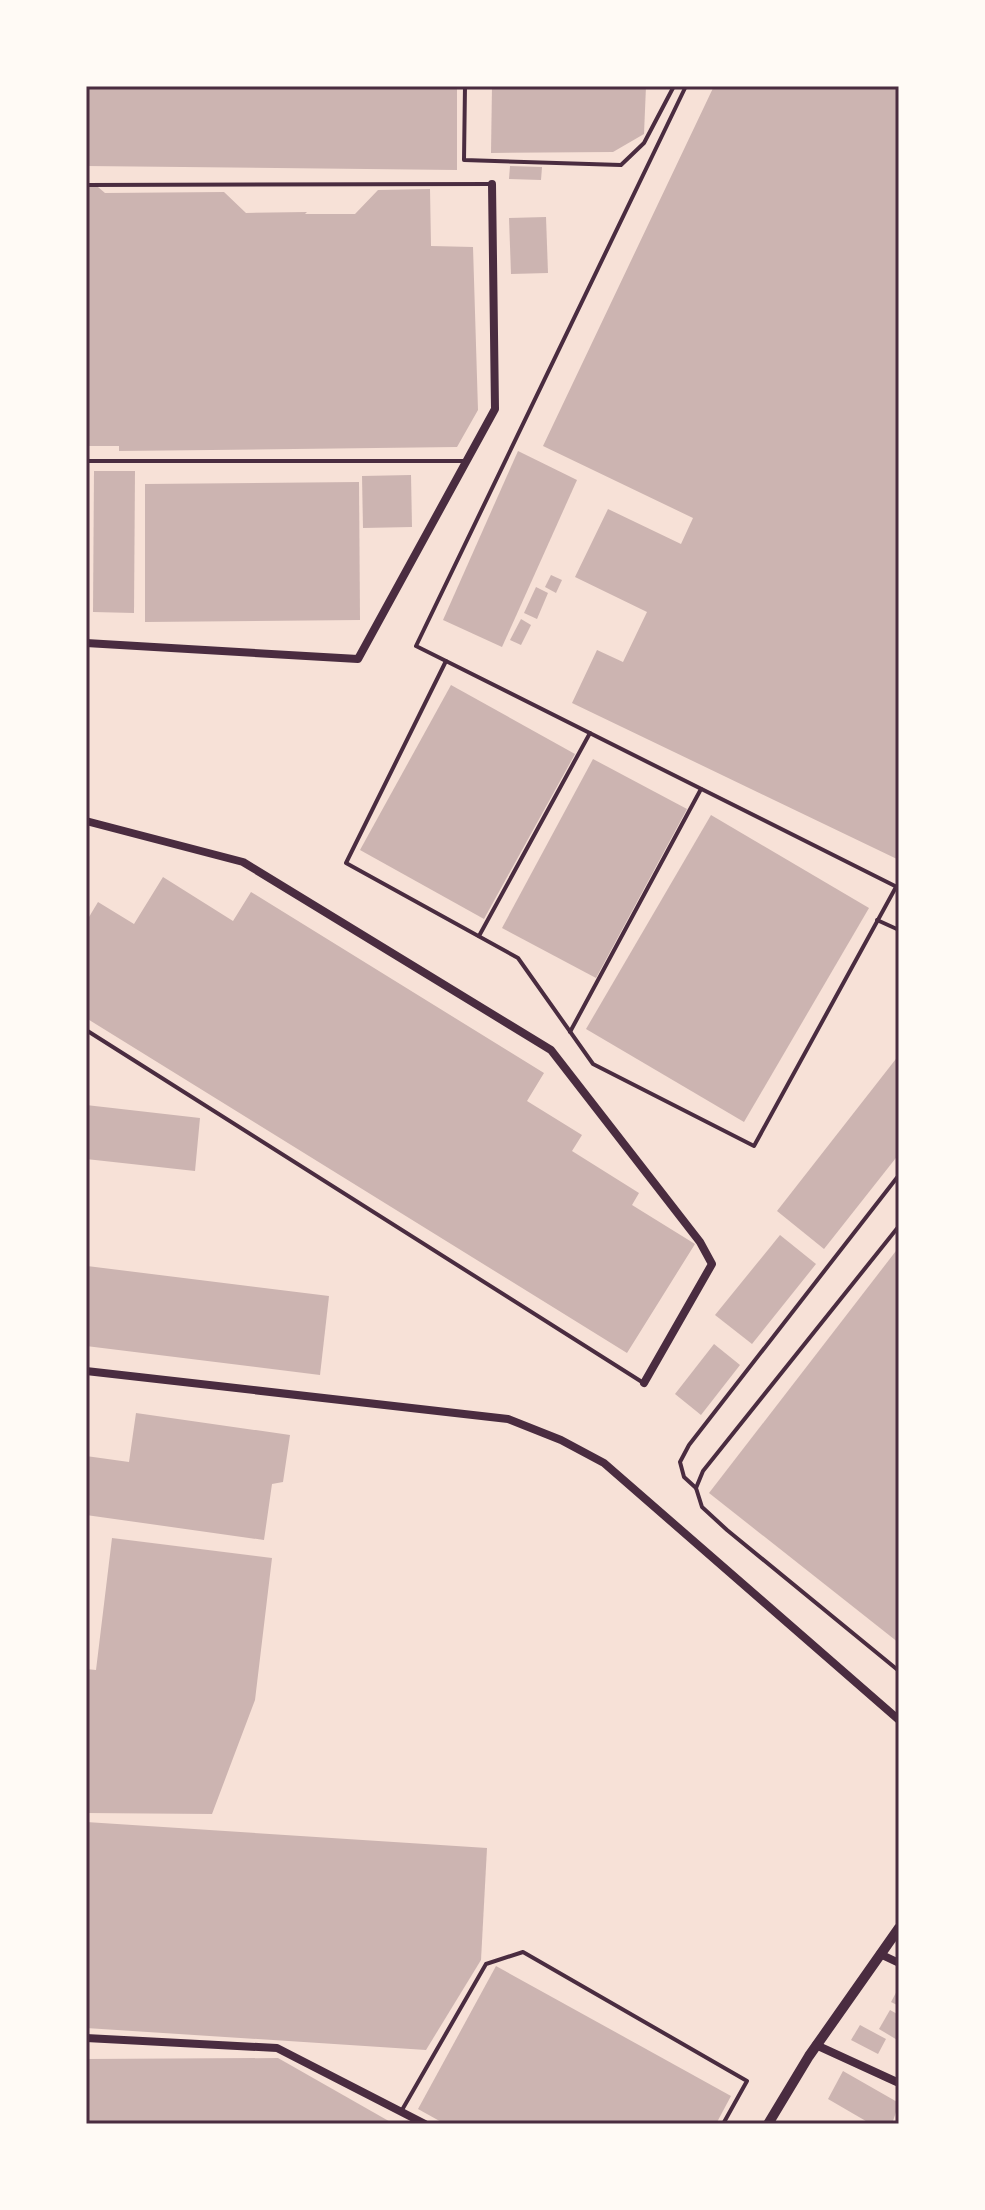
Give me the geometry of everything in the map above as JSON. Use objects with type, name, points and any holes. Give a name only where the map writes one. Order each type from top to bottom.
[{"type":"street","points":[[86,643],[358,659],[495,409],[492,184]]},
{"type":"street","points":[[86,821],[243,862],[551,1050],[700,1242],[712,1264],[644,1383]]},
{"type":"street","points":[[86,1371],[508,1419],[561,1440],[604,1463],[899,1720]]},
{"type":"street","points":[[768,2124],[816,2045],[899,1928]]},
{"type":"street","points":[[880,1954],[899,1963]]},
{"type":"street","points":[[86,2038],[277,2048],[425,2124]]},
{"type":"street","points":[[816,2045],[899,2083]]},
{"type":"lane","points":[[465,86],[464,160],[621,165],[644,143],[674,86]]},
{"type":"lane","points":[[446,661],[346,863],[518,958],[593,1064],[754,1146],[897,888],[590,733],[446,661],[416,646],[686,86]]},
{"type":"lane","points":[[86,185],[492,184]]},
{"type":"lane","points":[[86,461],[466,461]]},
{"type":"lane","points":[[479,936],[590,733]]},
{"type":"lane","points":[[570,1032],[701,789]]},
{"type":"lane","points":[[877,920],[899,930]]},
{"type":"lane","points":[[86,1030],[644,1383]]},
{"type":"lane","points":[[899,1175],[689,1445],[680,1462],[684,1477],[696,1488],[702,1507],[899,1671]]},
{"type":"lane","points":[[696,1488],[703,1471],[899,1226]]},
{"type":"lane","points":[[402,2110],[486,1964],[523,1952],[747,2081],[723,2124]]},
{"type":"building","points":[[86,86],[457,86],[457,170],[86,166]]},
{"type":"building","points":[[492,86],[646,86],[644,134],[613,152],[491,153]]},
{"type":"building","points":[[714,86],[899,86],[899,860],[572,703],[597,650],[623,662],[647,612],[575,577],[608,509],[681,544],[693,518],[543,446]]},
{"type":"building","points":[[510,166],[542,167],[541,180],[509,179]]},
{"type":"building","points":[[86,187],[98,187],[105,193],[224,192],[246,213],[307,212],[305,214],[355,214],[378,190],[430,189],[431,246],[473,247],[478,410],[457,447],[119,451],[119,446],[86,446]]},
{"type":"building","points":[[546,217],[548,273],[511,274],[509,218]]},
{"type":"building","points":[[518,451],[577,480],[502,647],[443,620]]},
{"type":"building","points":[[94,471],[135,471],[134,613],[93,612]]},
{"type":"building","points":[[411,475],[412,527],[363,528],[362,476]]},
{"type":"building","points":[[359,482],[360,620],[145,622],[145,484]]},
{"type":"building","points":[[551,575],[562,580],[556,593],[545,587]]},
{"type":"building","points":[[536,587],[548,593],[537,619],[524,613]]},
{"type":"building","points":[[521,619],[531,625],[521,645],[510,640]]},
{"type":"building","points":[[451,685],[575,754],[484,919],[360,850]]},
{"type":"building","points":[[593,759],[687,809],[596,978],[502,928]]},
{"type":"building","points":[[711,815],[869,908],[744,1122],[586,1029]]},
{"type":"building","points":[[163,877],[233,921],[251,892],[544,1073],[527,1101],[582,1135],[572,1151],[639,1193],[632,1205],[695,1244],[627,1353],[86,1018],[86,922],[98,902],[134,924]]},
{"type":"building","points":[[899,1055],[899,1154],[824,1249],[777,1211]]},
{"type":"building","points":[[86,1105],[200,1118],[195,1171],[86,1159]]},
{"type":"building","points":[[780,1235],[816,1264],[752,1344],[715,1315]]},
{"type":"building","points":[[899,1247],[899,1643],[709,1493]]},
{"type":"building","points":[[87,1266],[329,1296],[320,1375],[86,1346]]},
{"type":"building","points":[[714,1344],[740,1365],[701,1415],[675,1394]]},
{"type":"building","points":[[136,1413],[290,1435],[283,1482],[272,1484],[264,1540],[86,1515],[86,1456],[129,1462]]},
{"type":"building","points":[[112,1538],[272,1558],[255,1700],[212,1814],[86,1813],[86,1669],[96,1670]]},
{"type":"building","points":[[86,1822],[487,1848],[481,1960],[426,2050],[86,2028]]},
{"type":"building","points":[[496,1966],[731,2096],[716,2124],[445,2124],[418,2109]]},
{"type":"building","points":[[899,1987],[899,2006],[891,2002]]},
{"type":"building","points":[[890,2010],[899,2015],[899,2041],[879,2029]]},
{"type":"building","points":[[860,2025],[886,2039],[878,2054],[851,2040]]},
{"type":"building","points":[[278,2058],[394,2124],[86,2124],[86,2059]]},
{"type":"building","points":[[843,2071],[899,2103],[892,2124],[871,2124],[828,2099]]}]
